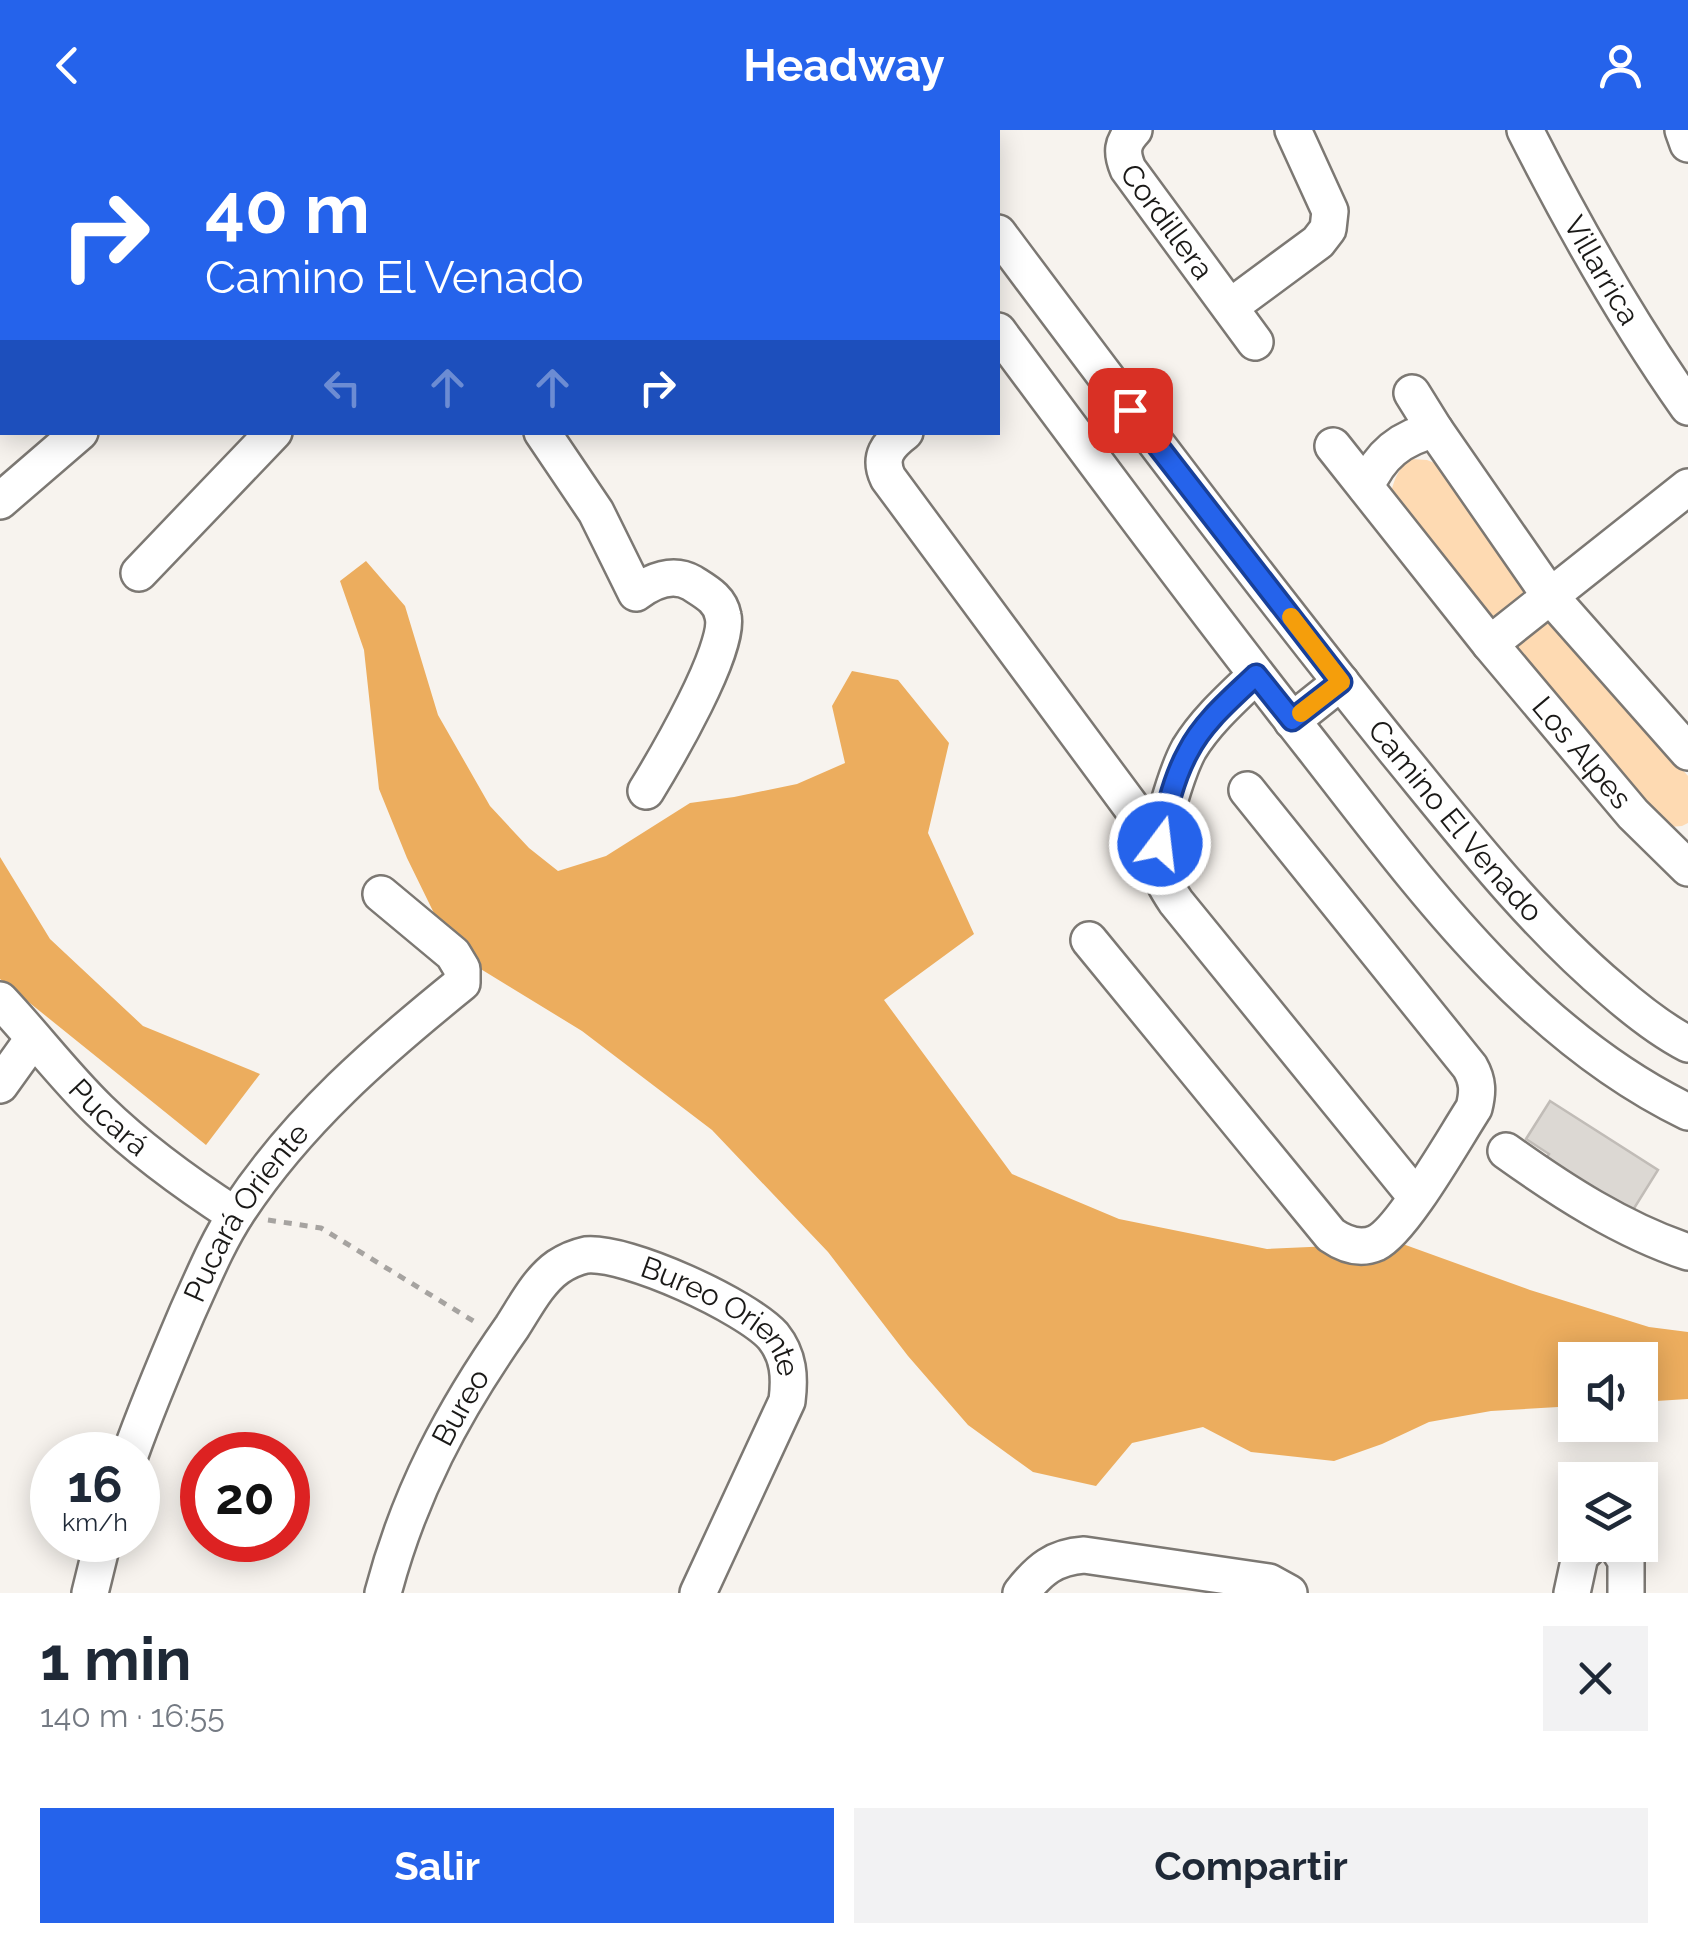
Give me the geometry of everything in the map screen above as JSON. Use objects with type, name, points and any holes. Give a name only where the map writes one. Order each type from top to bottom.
[{"type":"street","name":"Cordillera","points":[[1134,130],[1122,151],[1128,169],[1255,342]]},
{"type":"street","name":"Cordillera","points":[[1230,307],[1318,242],[1328,230],[1330,211],[1294,130]]},
{"type":"street","name":"Villarrica","points":[[1525,130],[1590,252],[1688,407]]},
{"type":"street","points":[[1683,130],[1688,144]]},
{"type":"street","name":"Camino El Venado","points":[[1000,235],[1153,439],[1442,807],[1534,915],[1580,960],[1631,1006],[1688,1044]]},
{"type":"street","points":[[1002,346],[1256,675],[1449,916],[1510,984],[1563,1031],[1610,1068],[1688,1112]]},
{"type":"street","points":[[1412,393],[1550,596],[1688,752]]},
{"type":"street","points":[[1366,487],[1391,449],[1435,430]]},
{"type":"street","points":[[0,501],[77,435]]},
{"type":"street","points":[[544,435],[596,512],[636,594],[655,581],[682,578],[717,601],[722,611],[724,625],[696,701],[646,791]]},
{"type":"street","points":[[900,435],[882,461],[888,478],[1132,808]]},
{"type":"street","points":[[139,574],[258,438]]},
{"type":"street","name":"Los Alpes","points":[[1333,446],[1490,644],[1633,814],[1684,858]]},
{"type":"street","points":[[1490,644],[1688,487]]},
{"type":"street","points":[[1256,675],[1222,707],[1188,750],[1162,828],[1160,873],[1176,902],[1416,1197]]},
{"type":"street","points":[[1292,720],[1341,682]]},
{"type":"street","points":[[1088,940],[1331,1235],[1348,1245],[1372,1245],[1386,1237],[1474,1108],[1478,1096],[1474,1075],[1246,790]]},
{"type":"street","name":"Pucará Oriente","points":[[139,1432],[200,1284],[256,1183],[305,1125],[356,1074],[462,983],[462,969],[453,954],[382,894]]},
{"type":"street","name":"Pucará","points":[[0,1000],[98,1109],[133,1141],[236,1215]]},
{"type":"street","points":[[0,1086],[33,1039]]},
{"type":"street","points":[[1506,1150],[1594,1208],[1688,1252]]},
{"type":"street","name":"Bureo","points":[[383,1593],[410,1506],[471,1388],[548,1275],[570,1260],[586,1255]]},
{"type":"street","name":"Bureo Oriente","points":[[586,1255],[642,1267],[702,1291],[771,1334],[786,1360],[790,1382],[787,1401],[698,1593]]},
{"type":"street","points":[[1021,1593],[1046,1566],[1058,1559],[1084,1555],[1269,1582],[1289,1593]]},
{"type":"street","points":[[90,1593],[98,1562]]},
{"type":"street","points":[[1572,1593],[1579,1562]]},
{"type":"street","points":[[1626,1562],[1626,1593]]},
{"type":"path","points":[[236,1215],[321,1228],[503,1339]]},
{"type":"shaded area","points":[[1412,459],[1442,466],[1587,663],[1688,776],[1688,823],[1670,827],[1658,818],[1390,497],[1400,471]]},
{"type":"shaded area","points":[[366,561],[405,606],[438,715],[490,806],[529,848],[558,871],[606,856],[690,803],[797,784],[845,763],[832,706],[852,671],[898,680],[949,743],[928,833],[974,934],[884,1000],[1012,1174],[1119,1219],[1267,1249],[1400,1243],[1649,1327],[1688,1332],[1688,1399],[1658,1401],[1658,1342],[1558,1342],[1558,1407],[1491,1411],[1429,1422],[1334,1461],[1251,1452],[1203,1427],[1132,1443],[1096,1486],[1033,1472],[968,1425],[908,1356],[828,1252],[712,1130],[582,1031],[453,952],[407,858],[379,789],[364,650],[340,581]]},
{"type":"shaded area","points":[[0,857],[50,939],[143,1026],[260,1074],[206,1145],[0,979]]},
{"type":"building","points":[[1550,1101],[1658,1170],[1628,1218],[1543,1163],[1549,1154],[1526,1139]]},
{"type":"slow traffic","points":[[1291,617],[1341,682],[1301,713]]},
{"type":"route","points":[[1130,410],[1341,682],[1292,720],[1256,675],[1222,707],[1188,750],[1160,844]]}]
